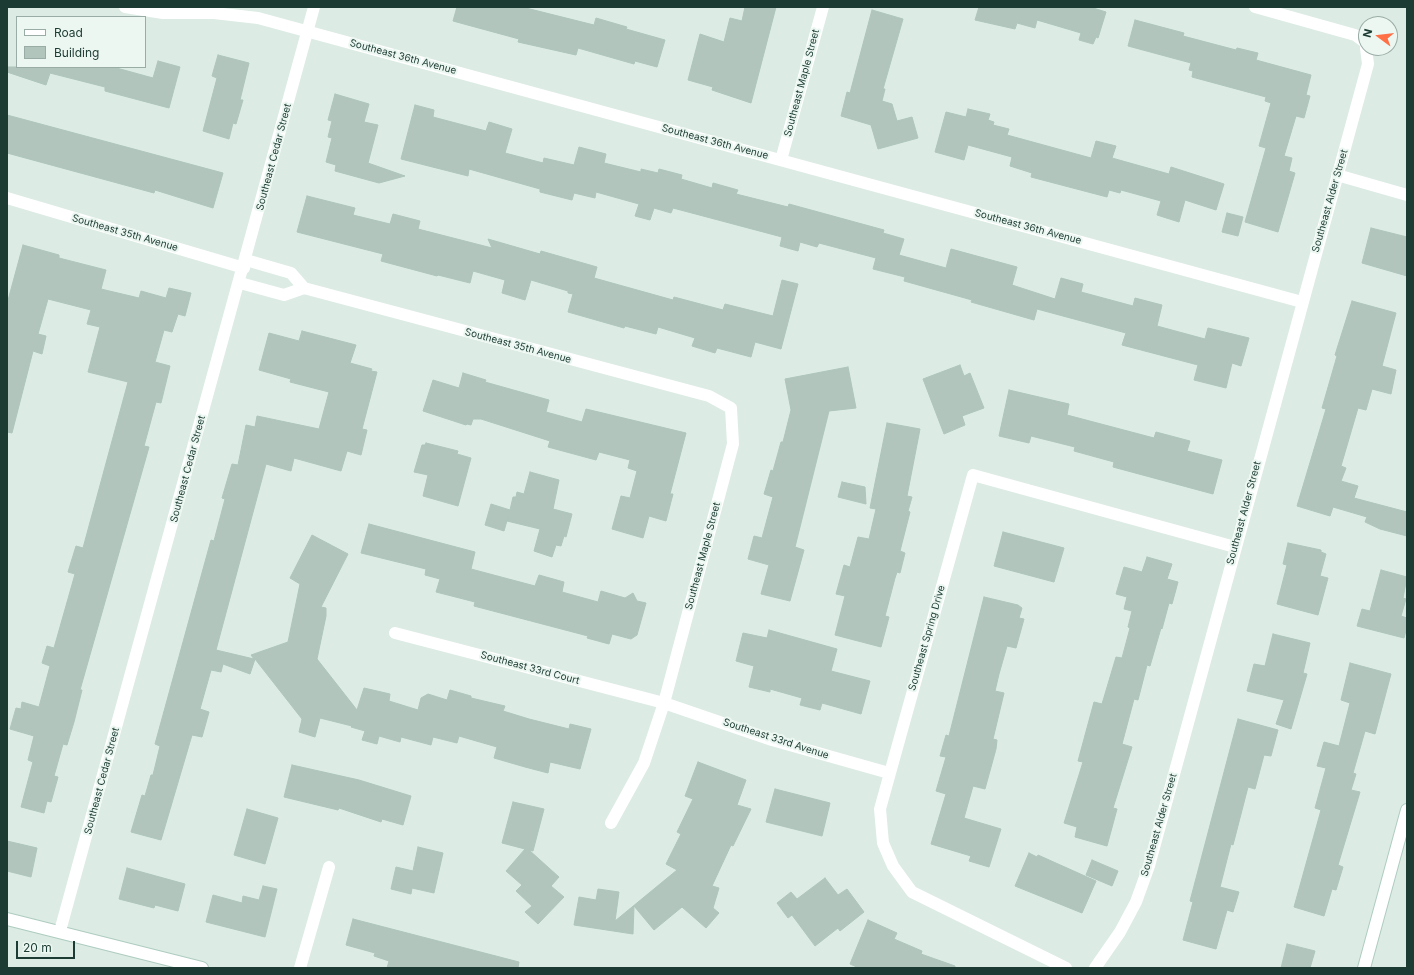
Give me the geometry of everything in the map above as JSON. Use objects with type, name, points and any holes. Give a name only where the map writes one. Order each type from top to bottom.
[{"type":"street","name":"Southeast 36th Avenue","points":[[125,7],[163,13],[240,14],[308,31],[1302,302]]},
{"type":"street","name":"Southeast Cedar Street","points":[[60,931],[245,264],[314,7]]},
{"type":"street","name":"Southeast Maple Street","points":[[781,160],[823,7]]},
{"type":"street","points":[[1255,7],[1355,35],[1358,37]]},
{"type":"street","name":"Southeast Alder Street","points":[[1095,968],[1120,932],[1136,902],[1149,866],[1368,64],[1367,56]]},
{"type":"street","points":[[1337,175],[1407,195]]},
{"type":"street","name":"Southeast 35th Avenue","points":[[7,198],[245,264],[290,273],[304,288],[709,396],[731,408]]},
{"type":"street","points":[[240,282],[284,295],[304,288]]},
{"type":"street","name":"Southeast Maple Street","points":[[611,823],[644,763],[664,703],[733,444],[731,408]]},
{"type":"street","name":"Southeast Spring Drive","points":[[1066,968],[912,892],[893,866],[883,843],[880,809],[973,475],[1235,547]]},
{"type":"street","name":"Southeast 33rd Court","points":[[395,633],[664,703]]},
{"type":"street","name":"Southeast 33rd Avenue","points":[[664,703],[772,740],[889,773]]},
{"type":"street","points":[[1364,968],[1407,810]]},
{"type":"street","points":[[300,968],[329,867]]},
{"type":"street","points":[[7,918],[202,968]]},
{"type":"building","points":[[457,7],[522,7],[594,25],[596,18],[627,27],[626,29],[665,40],[657,67],[635,61],[634,64],[578,48],[576,55],[518,42],[519,39],[453,21]]},
{"type":"building","points":[[745,7],[776,7],[751,103],[712,90],[713,87],[688,80],[700,34],[724,42],[730,18],[742,21]]},
{"type":"building","points":[[979,7],[1090,7],[1106,12],[1098,38],[1096,37],[1093,44],[1079,40],[1081,33],[1037,20],[1035,28],[1017,23],[1015,29],[975,20]]},
{"type":"building","points":[[872,10],[903,19],[883,89],[885,89],[882,101],[892,104],[897,121],[912,117],[918,138],[878,149],[871,125],[841,116],[847,92],[850,93]]},
{"type":"building","points":[[1135,20],[1184,33],[1183,36],[1236,50],[1237,48],[1258,53],[1256,60],[1311,75],[1306,95],[1310,96],[1304,118],[1296,116],[1284,156],[1292,158],[1289,171],[1295,173],[1278,232],[1245,222],[1266,148],[1259,146],[1271,103],[1265,101],[1266,97],[1192,77],[1193,71],[1189,70],[1191,63],[1128,46]]},
{"type":"building","points":[[218,55],[249,63],[240,100],[243,100],[236,124],[233,123],[229,139],[203,131],[217,78],[212,76]]},
{"type":"building","points":[[158,61],[180,67],[169,108],[105,91],[105,87],[50,73],[46,85],[7,72],[7,67],[117,68],[153,78]]},
{"type":"building","points":[[335,94],[369,104],[364,122],[378,125],[368,163],[405,176],[379,183],[335,171],[336,165],[326,162],[332,138],[328,137],[332,121],[328,120]]},
{"type":"building","points":[[415,105],[434,110],[433,117],[486,131],[489,122],[512,129],[505,153],[543,163],[544,158],[574,165],[579,147],[606,154],[604,163],[641,172],[641,169],[658,173],[659,169],[682,175],[681,179],[712,188],[713,183],[738,190],[736,194],[788,207],[789,204],[884,230],[883,233],[904,239],[899,255],[946,268],[951,249],[1017,267],[1012,285],[1055,299],[1061,278],[1083,284],[1081,292],[1133,306],[1135,298],[1162,305],[1157,326],[1205,339],[1208,328],[1249,338],[1241,366],[1232,363],[1226,388],[1194,380],[1198,365],[1122,345],[1126,333],[1037,309],[1034,320],[971,302],[972,300],[904,281],[905,277],[873,269],[876,258],[819,243],[817,247],[800,242],[798,251],[780,246],[782,237],[673,208],[671,213],[654,208],[650,220],[635,216],[639,204],[596,192],[595,198],[574,193],[572,200],[540,192],[540,189],[469,169],[468,176],[401,159]]},
{"type":"building","points":[[968,109],[990,114],[988,120],[994,122],[993,125],[1009,129],[1007,135],[1091,158],[1096,141],[1116,146],[1112,158],[1169,174],[1171,167],[1224,184],[1216,210],[1185,200],[1179,222],[1157,215],[1161,201],[1121,190],[1120,193],[1109,190],[1107,197],[1031,177],[1032,173],[1010,166],[1012,157],[968,145],[964,160],[935,152],[946,112],[966,117]]},
{"type":"building","points":[[7,115],[223,173],[213,208],[155,190],[154,193],[7,153]]},
{"type":"building","points":[[307,196],[355,208],[353,215],[390,224],[393,214],[420,221],[418,229],[492,248],[488,239],[540,254],[541,251],[597,267],[594,278],[673,300],[674,297],[723,310],[725,304],[773,316],[782,280],[798,284],[781,349],[755,342],[751,357],[717,348],[715,353],[692,346],[695,338],[658,327],[656,334],[625,326],[624,328],[568,312],[573,294],[568,293],[568,291],[531,280],[525,300],[502,293],[505,280],[473,271],[470,283],[437,276],[381,261],[383,254],[297,232]]},
{"type":"building","points":[[1227,213],[1243,217],[1238,236],[1222,232]]},
{"type":"building","points":[[1371,228],[1407,237],[1407,276],[1362,263]]},
{"type":"building","points":[[23,245],[59,255],[59,258],[106,270],[101,289],[139,298],[141,291],[166,298],[169,288],[191,293],[185,316],[178,314],[172,332],[164,330],[155,362],[170,366],[161,403],[156,402],[144,446],[149,447],[80,690],[82,690],[74,722],[67,745],[63,744],[54,776],[58,777],[51,802],[47,801],[44,813],[21,807],[33,762],[28,760],[34,736],[10,729],[16,708],[21,709],[22,702],[39,707],[50,666],[42,663],[47,646],[54,648],[75,574],[68,572],[76,546],[83,548],[128,382],[88,372],[100,327],[87,324],[91,310],[48,299],[38,334],[46,336],[42,354],[33,351],[12,433],[7,432],[7,304]]},
{"type":"building","points":[[1352,301],[1396,313],[1382,366],[1396,370],[1391,394],[1372,389],[1366,410],[1358,408],[1341,466],[1346,468],[1341,481],[1358,486],[1354,498],[1407,512],[1407,536],[1380,529],[1365,522],[1367,517],[1333,507],[1330,516],[1297,506],[1326,409],[1322,408],[1337,356],[1335,355]]},
{"type":"building","points":[[302,331],[356,345],[350,363],[372,369],[371,371],[377,372],[362,429],[367,430],[361,455],[347,451],[341,471],[294,458],[291,471],[266,464],[216,650],[254,659],[251,655],[288,642],[300,584],[290,578],[312,535],[348,554],[321,607],[326,608],[326,616],[317,659],[357,710],[364,688],[390,694],[389,701],[418,710],[421,698],[428,694],[447,700],[450,690],[471,696],[471,698],[505,706],[503,711],[529,719],[569,729],[570,724],[591,729],[580,769],[550,762],[548,773],[525,767],[494,758],[497,747],[459,736],[457,743],[433,737],[431,745],[401,737],[400,742],[379,736],[377,744],[362,740],[365,731],[320,718],[315,737],[299,732],[302,719],[255,659],[250,674],[223,664],[221,672],[211,670],[200,709],[209,712],[202,737],[192,735],[161,840],[131,832],[142,795],[145,796],[151,775],[153,775],[160,746],[155,744],[211,540],[214,541],[225,499],[222,498],[232,464],[238,465],[246,425],[255,427],[257,416],[319,429],[329,392],[290,382],[291,379],[259,370],[269,333],[299,341]]},
{"type":"building","points":[[960,365],[964,376],[970,373],[984,408],[962,416],[965,425],[944,434],[923,379]]},
{"type":"building","points":[[848,367],[856,408],[829,411],[795,547],[804,550],[790,601],[761,594],[769,565],[748,559],[754,536],[762,538],[773,497],[764,494],[771,470],[773,471],[781,442],[783,442],[791,410],[785,379]]},
{"type":"building","points":[[463,373],[486,380],[485,382],[549,400],[546,412],[582,422],[586,409],[686,433],[670,494],[673,494],[666,521],[649,516],[643,538],[612,529],[621,496],[630,498],[637,471],[628,468],[630,460],[599,452],[596,460],[548,447],[550,441],[481,419],[473,419],[471,425],[466,425],[423,411],[433,380],[459,388]]},
{"type":"building","points":[[1009,390],[1069,404],[1067,415],[1154,438],[1156,432],[1190,441],[1187,451],[1222,460],[1213,494],[1113,467],[1114,462],[1074,451],[1075,447],[1031,436],[1029,443],[999,436]]},
{"type":"building","points":[[887,423],[920,429],[907,496],[912,497],[908,511],[910,512],[900,551],[905,553],[900,573],[897,572],[895,578],[885,616],[889,617],[881,647],[835,635],[845,596],[836,594],[844,565],[850,567],[858,537],[869,539],[876,509],[870,508]]},
{"type":"building","points":[[426,443],[458,451],[457,454],[471,458],[458,506],[423,496],[428,475],[414,472],[422,445],[425,445]]},
{"type":"building","points":[[530,472],[559,480],[553,509],[572,514],[566,537],[564,536],[561,546],[556,545],[552,557],[534,551],[540,529],[507,521],[508,517],[504,531],[485,525],[491,504],[510,510],[513,497],[516,497],[517,492],[524,494]]},
{"type":"building","points":[[842,482],[865,487],[866,504],[838,497]]},
{"type":"building","points":[[369,524],[475,552],[471,569],[535,586],[539,575],[564,582],[562,592],[598,602],[601,591],[625,598],[633,593],[637,601],[646,603],[637,635],[631,639],[612,634],[609,644],[587,638],[588,636],[474,606],[475,602],[436,592],[440,579],[425,575],[426,569],[361,553]]},
{"type":"building","points":[[1003,532],[1064,548],[1054,582],[994,566]]},
{"type":"building","points":[[1288,543],[1321,550],[1321,552],[1326,554],[1320,576],[1328,578],[1318,615],[1277,604],[1287,565],[1283,564]]},
{"type":"building","points":[[1147,557],[1172,564],[1167,579],[1178,582],[1172,604],[1169,603],[1150,666],[1147,665],[1138,700],[1134,699],[1122,744],[1132,747],[1113,808],[1117,809],[1107,846],[1075,837],[1077,827],[1064,823],[1083,762],[1078,761],[1094,702],[1102,704],[1116,657],[1122,658],[1130,628],[1128,627],[1132,611],[1124,609],[1127,597],[1116,594],[1124,567],[1142,572]]},
{"type":"building","points":[[1381,570],[1407,577],[1403,598],[1406,599],[1401,616],[1407,618],[1407,627],[1404,638],[1357,626],[1362,609],[1370,611]]},
{"type":"building","points":[[984,597],[1018,605],[1022,608],[1019,618],[1024,619],[1016,648],[1007,646],[995,691],[1004,693],[993,739],[997,740],[996,749],[985,789],[973,786],[964,818],[1001,829],[989,867],[969,861],[971,856],[931,844],[946,794],[936,791],[946,757],[940,756],[946,735],[949,736]]},
{"type":"building","points":[[769,630],[837,649],[831,671],[870,681],[861,714],[822,703],[820,710],[800,705],[802,698],[770,689],[770,692],[749,687],[754,666],[736,661],[743,633],[767,638]]},
{"type":"building","points":[[1273,634],[1310,643],[1303,673],[1307,674],[1291,729],[1276,724],[1284,700],[1247,691],[1254,664],[1265,666]]},
{"type":"building","points":[[1350,663],[1391,674],[1375,734],[1365,731],[1353,773],[1356,774],[1351,790],[1360,792],[1338,865],[1343,867],[1336,890],[1332,889],[1324,916],[1294,907],[1321,810],[1315,808],[1326,768],[1317,766],[1324,742],[1339,746],[1350,703],[1341,700]]},
{"type":"building","points":[[1238,719],[1278,730],[1271,756],[1264,755],[1255,789],[1248,787],[1233,845],[1231,844],[1220,887],[1239,892],[1233,912],[1227,910],[1216,949],[1183,940],[1193,902],[1190,901]]},
{"type":"building","points":[[698,762],[746,780],[737,805],[751,809],[733,846],[731,845],[712,886],[719,888],[713,908],[719,913],[706,928],[682,907],[654,930],[634,906],[633,934],[574,925],[579,897],[596,900],[598,889],[619,892],[615,921],[677,870],[666,864],[681,834],[677,832],[693,799],[685,796]]},
{"type":"building","points":[[292,765],[359,780],[411,796],[403,825],[382,819],[381,822],[339,808],[338,810],[284,797]]},
{"type":"building","points":[[775,789],[830,803],[822,836],[766,822]]},
{"type":"building","points":[[513,802],[544,809],[533,851],[529,850],[559,877],[551,886],[564,897],[538,924],[525,912],[532,906],[516,891],[522,885],[506,871],[525,849],[502,843]]},
{"type":"building","points":[[247,809],[278,818],[265,864],[234,855]]},
{"type":"building","points":[[7,841],[37,848],[31,877],[7,871]]},
{"type":"building","points":[[418,847],[443,853],[434,893],[412,888],[411,894],[391,889],[396,867],[413,871]]},
{"type":"building","points":[[1029,853],[1037,857],[1038,855],[1096,881],[1082,913],[1015,886]]},
{"type":"building","points":[[1092,860],[1118,871],[1112,886],[1086,875]]},
{"type":"building","points":[[127,868],[185,884],[178,911],[155,905],[154,908],[119,899]]},
{"type":"building","points":[[825,878],[838,895],[847,889],[864,912],[840,931],[838,928],[815,946],[792,915],[788,918],[777,903],[791,892],[797,899]]},
{"type":"building","points":[[263,886],[277,889],[265,937],[206,922],[213,895],[242,903],[243,896],[259,900]]},
{"type":"building","points":[[353,919],[519,962],[518,968],[387,968],[389,961],[374,956],[375,953],[346,945]]},
{"type":"building","points":[[868,920],[897,933],[894,939],[922,951],[921,954],[955,966],[955,968],[859,968],[850,964]]},
{"type":"building","points":[[1287,944],[1315,951],[1310,968],[1281,968]]}]
